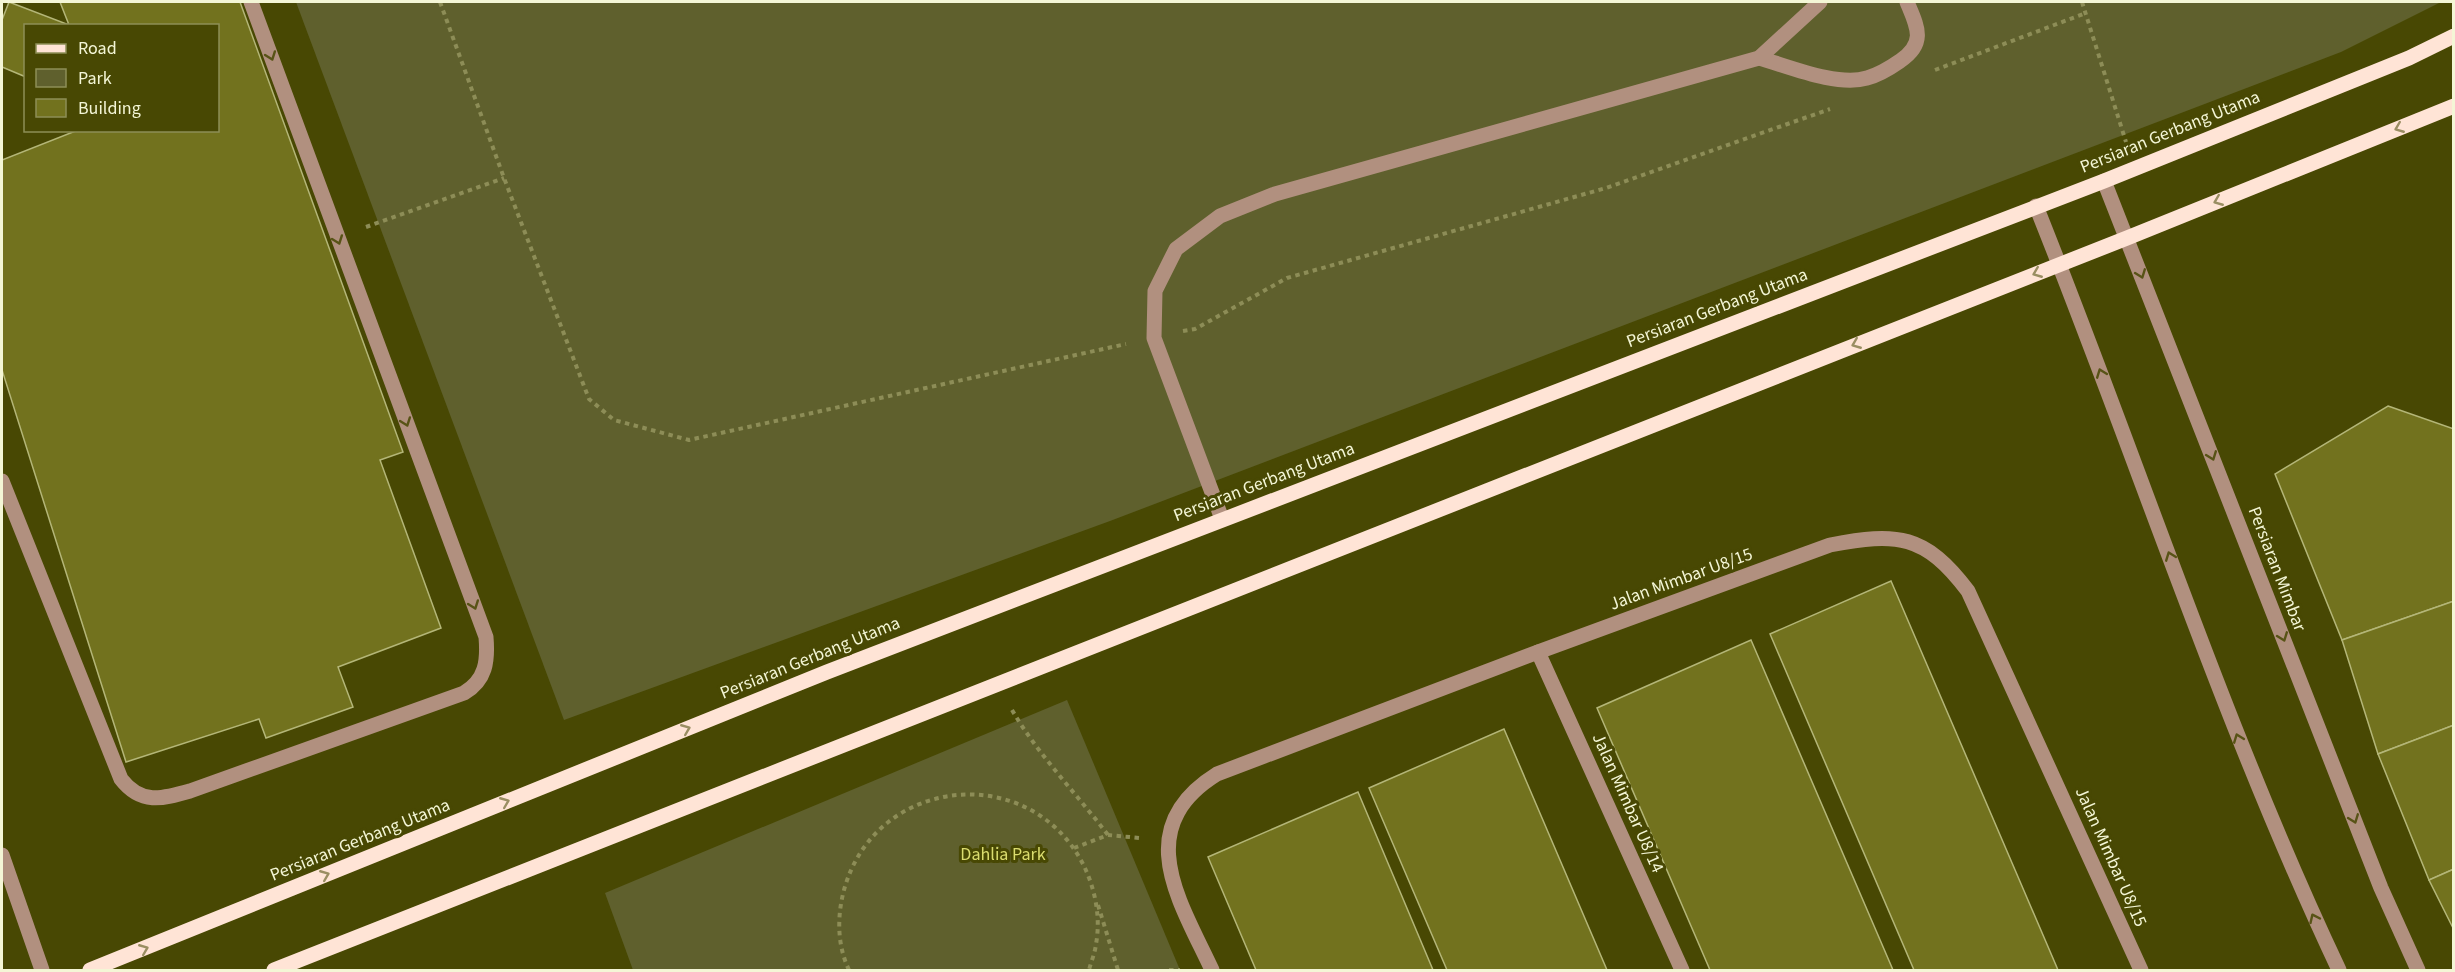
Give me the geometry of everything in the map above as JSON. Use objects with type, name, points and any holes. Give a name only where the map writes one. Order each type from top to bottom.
[{"type":"main road","name":"Persiaran Gerbang Utama","points":[[90,970],[827,672],[2104,181],[2409,57],[2454,36]]},
{"type":"main road","points":[[274,970],[2127,238],[2454,106]]},
{"type":"street","points":[[2,481],[121,779],[129,790],[143,797],[169,797],[190,791],[464,693],[475,687],[482,678],[486,665],[486,637],[251,2]]},
{"type":"street","points":[[1222,519],[1154,338],[1155,291],[1176,249],[1220,216],[1275,194],[1759,58],[1820,2]]},
{"type":"street","points":[[1759,58],[1841,80],[1865,79],[1908,56],[1916,46],[1919,30],[1906,2]]},
{"type":"street","name":"Persiaran Mimbar","points":[[2104,181],[2376,877],[2418,970]]},
{"type":"street","points":[[2036,206],[2239,739],[2297,881],[2339,970]]},
{"type":"street","name":"Jalan Mimbar U8/15","points":[[1212,970],[1173,887],[1168,865],[1169,842],[1174,820],[1186,800],[1201,784],[1217,774],[1538,652],[1830,545],[1866,538],[1894,538],[1927,548],[1952,570],[1968,591],[2141,970]]},
{"type":"street","name":"Jalan Mimbar U8/14","points":[[1538,652],[1682,970]]},
{"type":"street","points":[[2,855],[42,970]]},
{"type":"path","points":[[2082,2],[2134,168]]},
{"type":"path","points":[[337,237],[504,178]]},
{"type":"path","points":[[997,685],[1029,739],[1077,794],[1108,835]]},
{"type":"path","points":[[849,970],[840,937],[840,906],[848,876],[863,848],[884,825],[909,808],[938,797],[969,793],[999,796],[1028,807],[1054,825],[1074,848],[1091,879],[1118,970]]},
{"type":"path","points":[[1074,848],[1108,835],[1169,842]]},
{"type":"path","points":[[1089,970],[1097,933],[1097,911],[1091,879]]},
{"type":"green space","points":[[296,2],[2441,2],[2341,52],[1110,521],[564,720]]},
{"type":"green space","name":"Dahlia Park","points":[[1067,700],[1180,970],[633,970],[605,893]]},
{"type":"building","points":[[9,2],[66,24],[24,24],[24,76],[2,67],[2,20]]},
{"type":"building","points":[[60,2],[240,2],[403,452],[380,460],[441,628],[338,667],[353,707],[266,738],[259,719],[126,762],[2,370],[2,160],[73,132],[219,132],[219,24],[69,24]]},
{"type":"building","points":[[2388,406],[2454,429],[2454,601],[2342,640],[2275,474]]},
{"type":"building","points":[[1891,581],[2058,970],[1914,970],[1770,634]]},
{"type":"building","points":[[2454,601],[2454,725],[2378,754],[2342,640]]},
{"type":"building","points":[[1751,640],[1893,970],[1710,970],[1597,708]]},
{"type":"building","points":[[2454,725],[2454,869],[2429,880],[2378,754]]},
{"type":"building","points":[[1504,729],[1607,970],[1447,970],[1369,788]]},
{"type":"building","points":[[1358,792],[1433,970],[1256,970],[1208,857]]},
{"type":"building","points":[[2454,869],[2454,930],[2429,880]]}]
